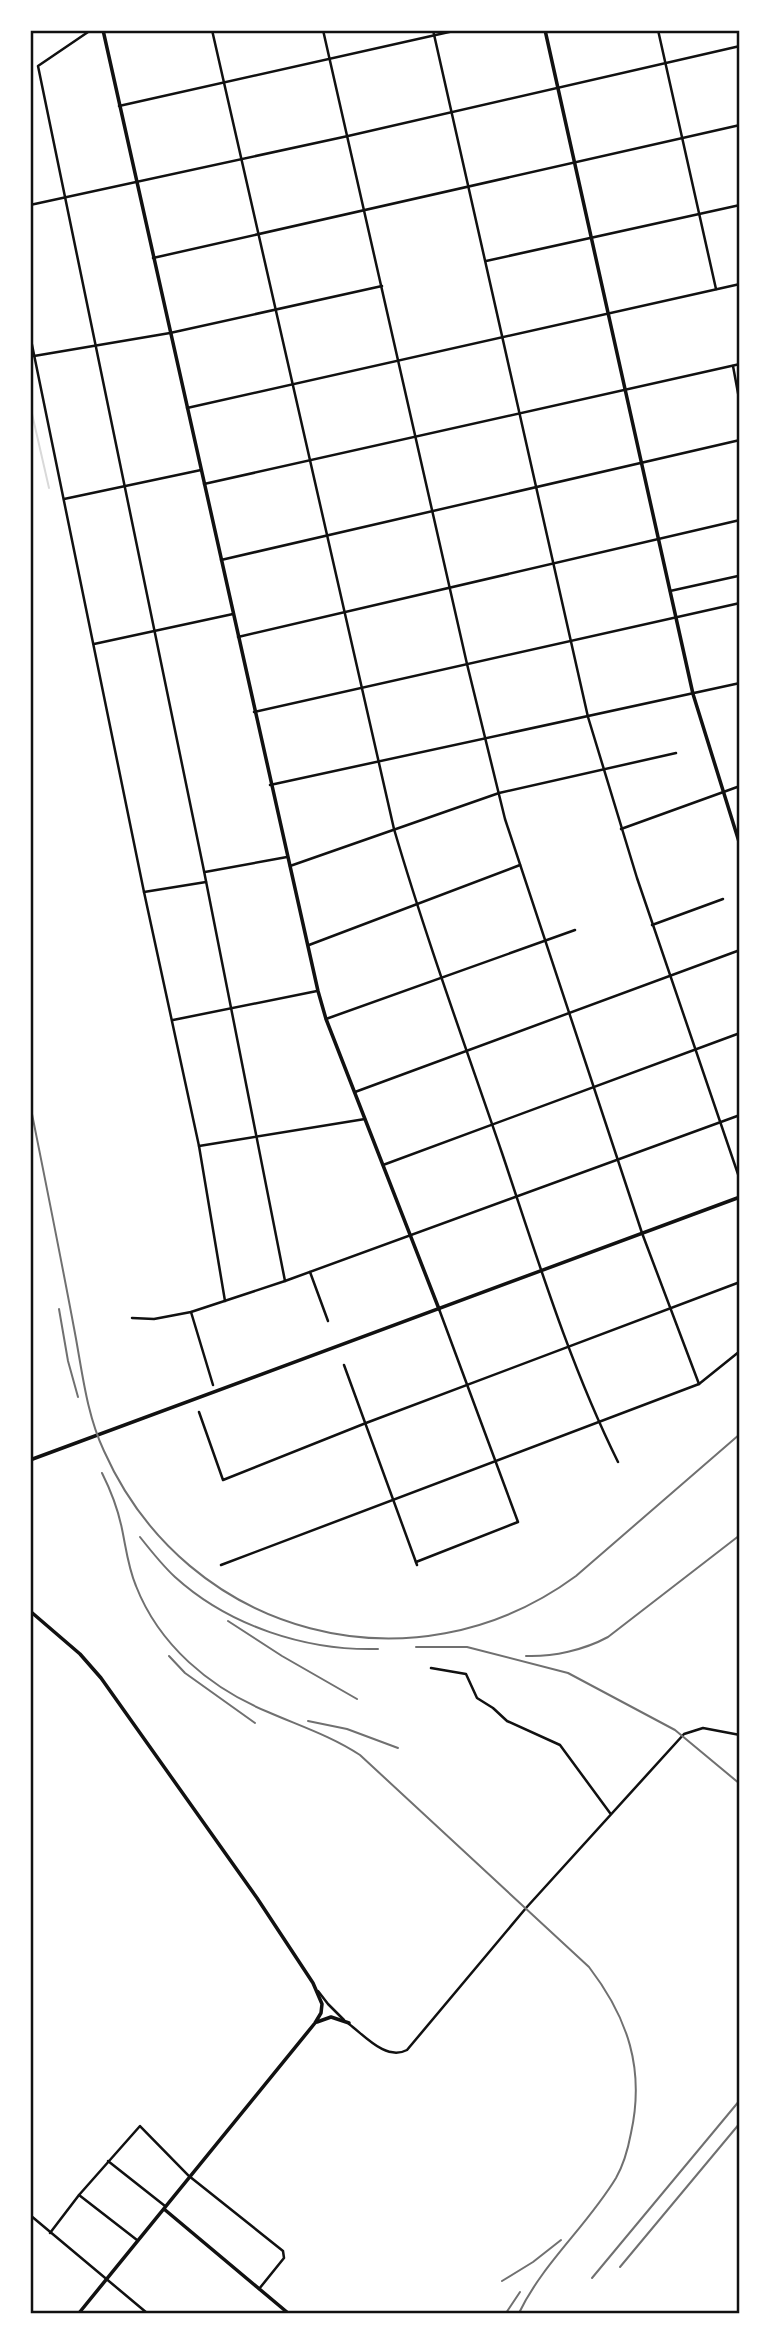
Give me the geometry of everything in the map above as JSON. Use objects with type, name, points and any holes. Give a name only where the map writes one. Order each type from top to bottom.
[{"type":"street","points":[[91,30],[38,66],[205,872],[285,1281]]},
{"type":"street","points":[[114,30],[103,31],[318,991],[326,1019],[439,1309],[518,1522],[417,1564],[344,1365]]},
{"type":"street","points":[[212,30],[394,829],[416,904],[541,1271],[598,1422],[618,1462]]},
{"type":"street","points":[[323,30],[467,664],[499,793],[520,865],[642,1233],[699,1384]]},
{"type":"street","points":[[433,30],[589,717],[652,925],[740,1180]]},
{"type":"street","points":[[119,106],[458,30]]},
{"type":"street","points":[[545,30],[692,694],[740,845]]},
{"type":"street","points":[[658,30],[716,289]]},
{"type":"street","points":[[30,205],[348,136],[740,46]]},
{"type":"street","points":[[153,258],[740,125]]},
{"type":"street","points":[[486,261],[740,205]]},
{"type":"street","points":[[187,408],[740,284]]},
{"type":"street","points":[[34,356],[170,333],[382,286]]},
{"type":"street","points":[[30,335],[199,1146],[225,1301]]},
{"type":"street","points":[[204,484],[740,363]]},
{"type":"street","points":[[733,365],[740,404]]},
{"type":"street","points":[[222,560],[740,440]]},
{"type":"street","points":[[64,499],[201,470]]},
{"type":"street","points":[[238,637],[740,520]]},
{"type":"street","points":[[670,592],[738,576]]},
{"type":"street","points":[[254,712],[740,603]]},
{"type":"street","points":[[94,644],[233,614]]},
{"type":"street","points":[[270,785],[740,683]]},
{"type":"street","points":[[290,866],[499,793],[676,752]]},
{"type":"street","points":[[621,829],[740,786]]},
{"type":"street","points":[[205,872],[287,857]]},
{"type":"street","points":[[309,945],[520,865]]},
{"type":"street","points":[[144,892],[206,882]]},
{"type":"street","points":[[652,925],[723,899]]},
{"type":"street","points":[[326,1019],[575,930]]},
{"type":"street","points":[[355,1092],[740,950]]},
{"type":"street","points":[[173,1020],[318,991]]},
{"type":"street","points":[[383,1165],[740,1032]]},
{"type":"street","points":[[132,1318],[154,1319],[191,1312],[285,1281],[740,1115]]},
{"type":"street","points":[[199,1146],[365,1119]]},
{"type":"street","points":[[30,1460],[740,1197]]},
{"type":"street","points":[[310,1272],[328,1321]]},
{"type":"street","points":[[200,1412],[223,1480],[467,1384],[740,1282]]},
{"type":"street","points":[[191,1312],[213,1385]]},
{"type":"street","points":[[221,1565],[699,1384],[740,1351]]},
{"type":"street","points":[[30,1611],[80,1654],[101,1678],[257,1898],[328,2004],[383,2049],[399,2054],[410,2047],[504,1933],[610,1814],[689,1731],[703,1728],[740,1735]]},
{"type":"street","points":[[431,1668],[466,1674],[477,1698],[507,1721],[560,1745],[610,1814]]},
{"type":"street","points":[[79,2313],[315,2023],[322,2007],[316,1989]]},
{"type":"street","points":[[315,2023],[331,2017],[349,2023]]},
{"type":"street","points":[[50,2233],[79,2195],[140,2126],[189,2176],[284,2253],[283,2260],[259,2289]]},
{"type":"street","points":[[108,2161],[288,2313]]},
{"type":"street","points":[[79,2195],[137,2240]]},
{"type":"street","points":[[30,2215],[147,2313]]},
{"type":"waterway","points":[[30,405],[49,488]]},
{"type":"railway","points":[[30,1104],[85,1391],[104,1451],[141,1515],[190,1566],[247,1604],[310,1628],[377,1638],[445,1633],[512,1613],[576,1576],[740,1434]]},
{"type":"railway","points":[[59,1309],[68,1361],[78,1397]]},
{"type":"railway","points":[[102,1473],[118,1514],[136,1586],[158,1627],[189,1662],[207,1677],[247,1702],[327,1737],[360,1755],[589,1967],[614,2005],[630,2045],[636,2087],[635,2110],[625,2156],[619,2173],[604,2196],[540,2278],[519,2313]]},
{"type":"railway","points":[[526,1656],[568,1652],[608,1637],[740,1535]]},
{"type":"railway","points":[[140,1537],[175,1577],[196,1594],[244,1622],[296,1640],[378,1649]]},
{"type":"railway","points":[[228,1621],[357,1699]]},
{"type":"railway","points":[[416,1647],[467,1647],[568,1673],[675,1730],[740,1784]]},
{"type":"railway","points":[[169,1656],[185,1673],[255,1723]]},
{"type":"railway","points":[[308,1721],[347,1729],[398,1748]]},
{"type":"railway","points":[[592,2278],[740,2100]]},
{"type":"railway","points":[[620,2267],[740,2123]]},
{"type":"railway","points":[[502,2281],[561,2240]]},
{"type":"railway","points":[[506,2313],[520,2292]]}]
